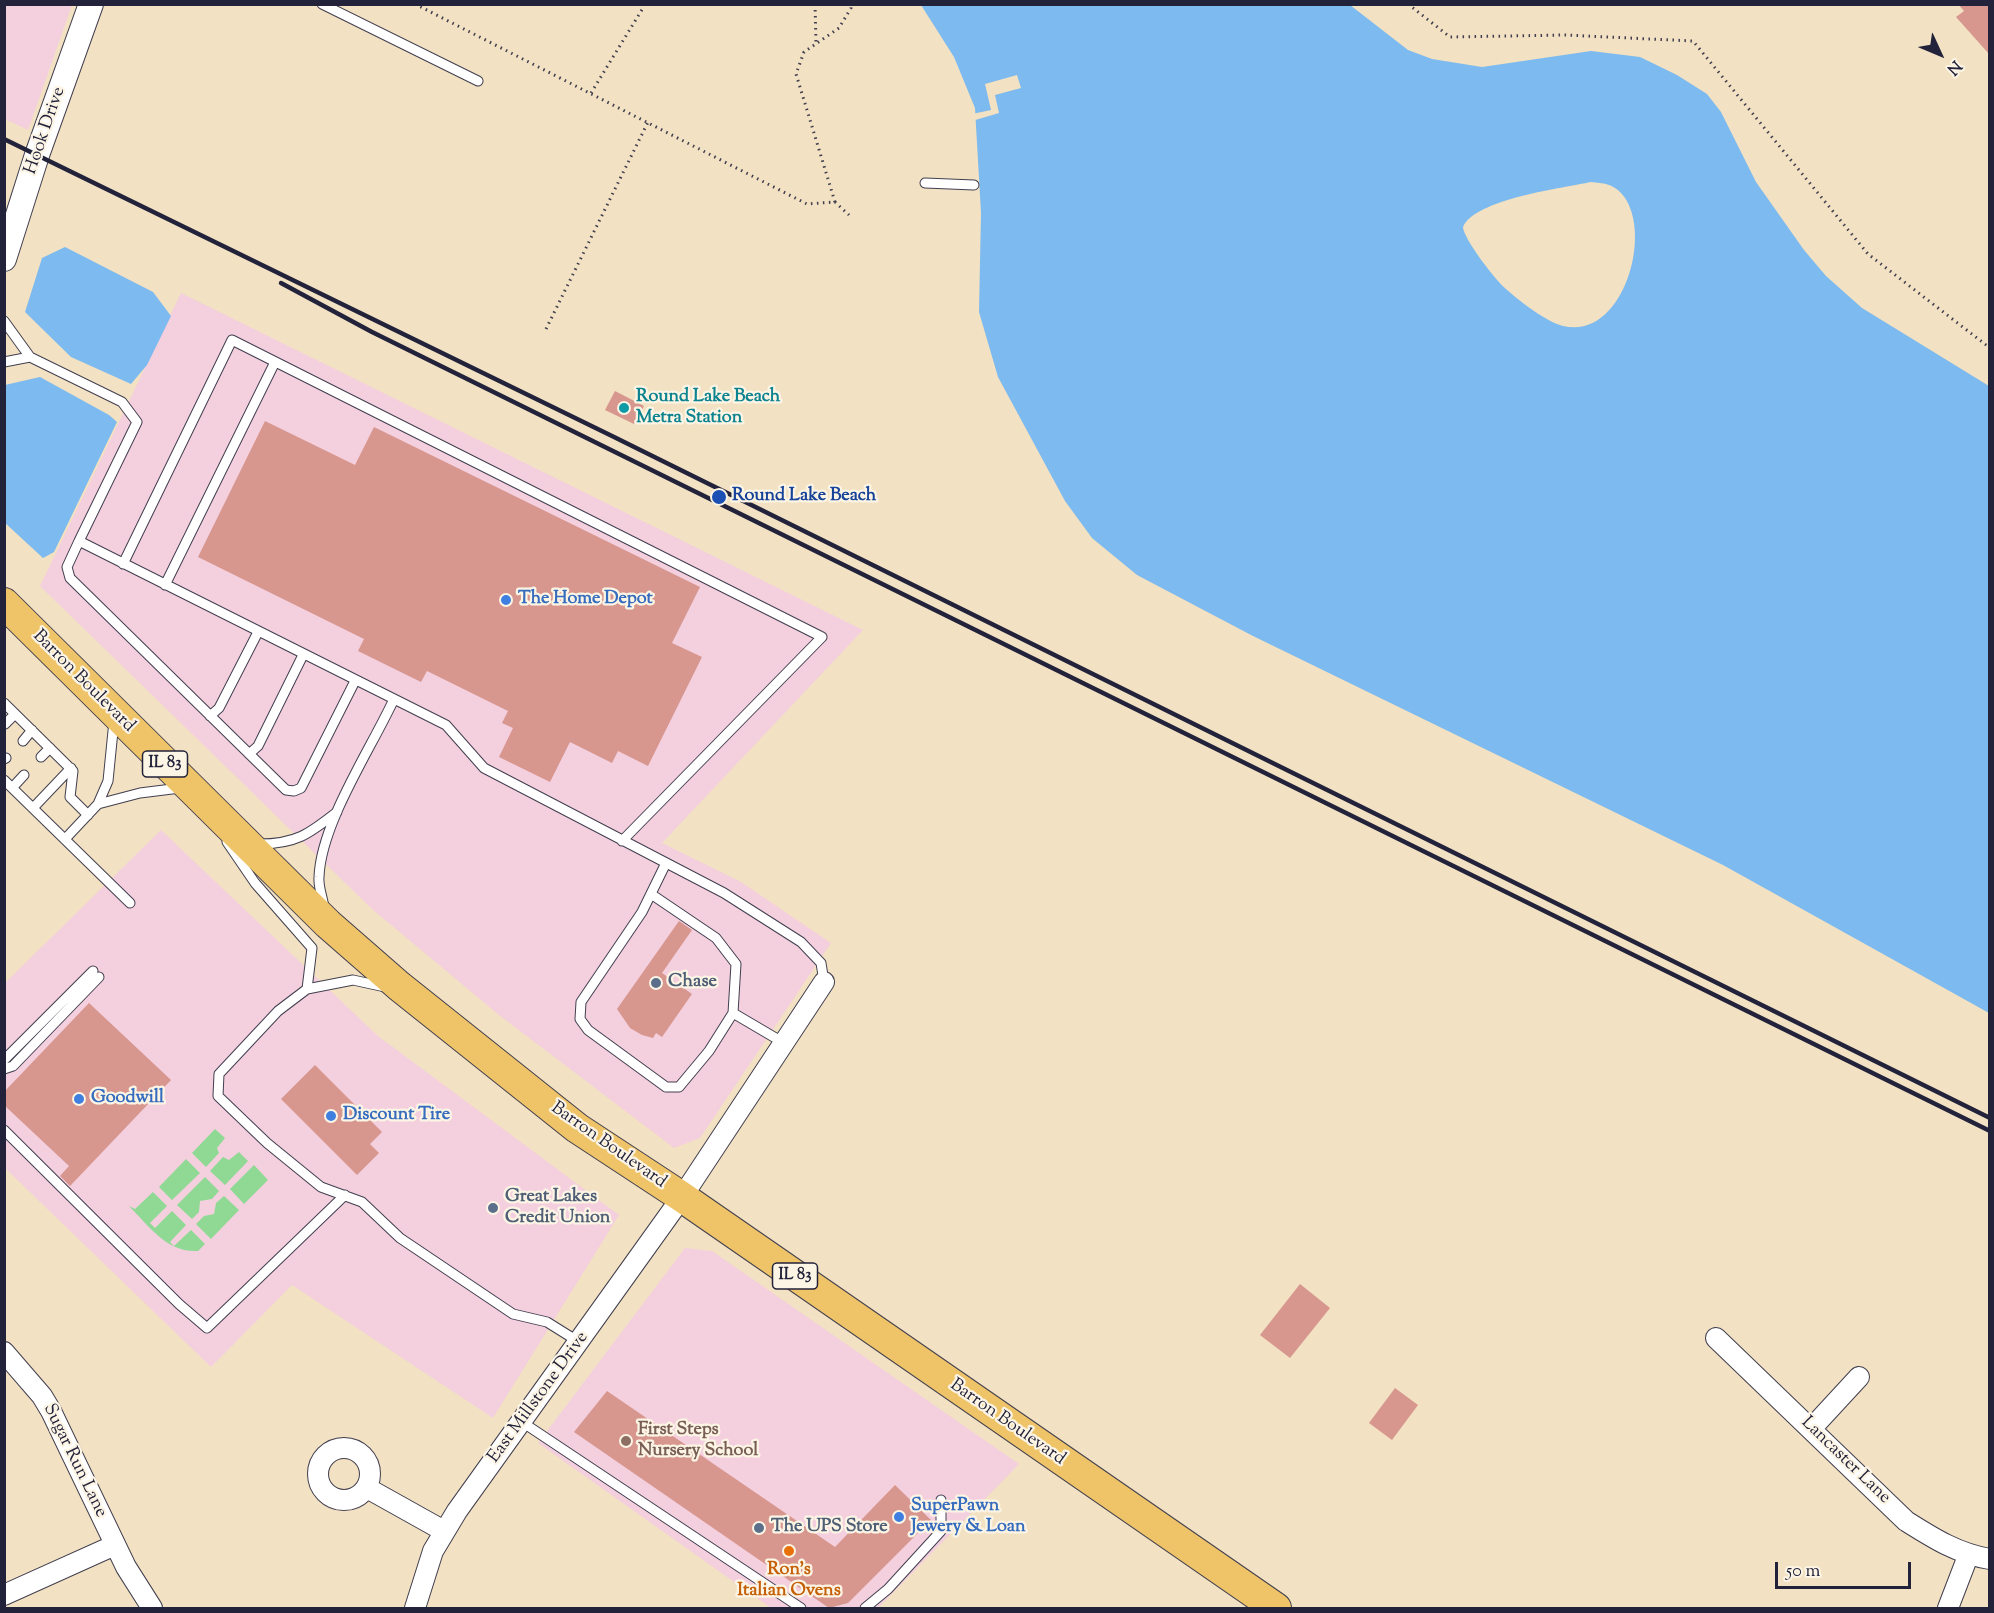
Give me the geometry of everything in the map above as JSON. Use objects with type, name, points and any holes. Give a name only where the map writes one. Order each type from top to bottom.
[{"type":"main road","name":"Barron Boulevard","points":[[4,603],[190,789],[234,841],[406,992],[577,1128],[682,1197],[1276,1608]]},
{"type":"street","name":"Hook Drive","points":[[4,259],[40,146],[91,4]]},
{"type":"street","name":"East Millstone Drive","points":[[415,1608],[433,1551],[444,1531],[682,1197],[824,982]]},
{"type":"street","name":"Lancaster Lane","points":[[1716,1338],[1906,1521],[1933,1539],[1968,1556],[1989,1559]]},
{"type":"street","name":"Sugar Run Lane","points":[[4,1352],[42,1396],[51,1411],[115,1545],[152,1608]]},
{"type":"street","points":[[1811,1429],[1859,1377]]},
{"type":"street","points":[[367,1488],[444,1531]]},
{"type":"street","points":[[4,1595],[115,1545]]},
{"type":"street","points":[[1948,1608],[1968,1556]]},
{"type":"lane","points":[[322,4],[478,81]]},
{"type":"lane","points":[[925,183],[974,185]]},
{"type":"lane","points":[[4,321],[30,357],[123,402],[136,422],[67,567],[70,578],[286,790],[294,792],[302,788],[355,681]]},
{"type":"lane","points":[[123,564],[232,340],[822,637],[622,841]]},
{"type":"lane","points":[[4,362],[30,357]]},
{"type":"lane","points":[[165,585],[275,362]]},
{"type":"lane","points":[[79,541],[446,725],[484,768],[724,893],[801,942],[821,963],[824,982]]},
{"type":"lane","points":[[210,716],[219,708],[258,632]]},
{"type":"lane","points":[[249,754],[258,746],[303,655]]},
{"type":"lane","points":[[328,924],[319,878],[322,857],[337,812],[394,699]]},
{"type":"lane","points":[[4,703],[73,771],[70,797],[88,815]]},
{"type":"lane","points":[[66,838],[98,804],[108,781],[115,729],[112,711]]},
{"type":"lane","points":[[5,724],[15,714]]},
{"type":"lane","points":[[23,741],[32,730]]},
{"type":"lane","points":[[41,758],[50,748]]},
{"type":"lane","points":[[33,808],[70,768]]},
{"type":"lane","points":[[12,788],[24,775]]},
{"type":"lane","points":[[4,780],[66,838],[130,903]]},
{"type":"lane","points":[[98,804],[140,793],[190,789],[217,828]]},
{"type":"lane","points":[[234,841],[277,844],[306,836],[337,812]]},
{"type":"lane","points":[[234,841],[255,883],[312,948],[307,989]]},
{"type":"lane","points":[[651,894],[716,938],[736,964],[733,1013],[679,1087],[666,1087],[588,1030],[580,1018],[581,1002],[642,912],[666,863]]},
{"type":"lane","points":[[4,1060],[96,974],[13,1066],[4,1069]]},
{"type":"lane","points":[[406,992],[353,980],[307,989],[278,1011],[219,1074],[218,1096],[267,1143],[321,1187],[362,1202],[400,1238],[513,1314],[547,1322],[579,1342]]},
{"type":"lane","points":[[733,1013],[783,1043]]},
{"type":"lane","points":[[4,1130],[179,1305],[207,1328],[345,1196]]},
{"type":"lane","points":[[522,1422],[801,1608]]},
{"type":"lane","points":[[865,1608],[888,1589],[941,1531],[941,1500]]},
{"type":"path","points":[[415,4],[807,204],[836,202]]},
{"type":"path","points":[[591,93],[643,8],[642,4]]},
{"type":"path","points":[[815,4],[816,43]]},
{"type":"path","points":[[849,215],[836,202],[796,74],[804,52],[839,28],[851,8],[850,4]]},
{"type":"path","points":[[1408,4],[1450,37],[1565,35],[1693,41],[1868,254],[1989,348]]},
{"type":"path","points":[[546,329],[648,122]]},
{"type":"shaded area","points":[[4,5],[72,5],[28,130],[5,119]]},
{"type":"shaded area","points":[[181,293],[863,630],[662,843],[741,882],[831,943],[700,1138],[674,1148],[499,1015],[372,909],[40,586]]},
{"type":"shaded area","points":[[161,830],[378,1036],[619,1215],[493,1418],[292,1285],[211,1367],[5,1168],[4,984]]},
{"type":"shaded area","points":[[685,1248],[712,1251],[1019,1464],[878,1608],[771,1608],[538,1443]]},
{"type":"green space","points":[[215,1129],[225,1138],[217,1148],[219,1153],[206,1167],[192,1153]]},
{"type":"green space","points":[[239,1152],[248,1161],[225,1185],[210,1171],[223,1157],[229,1160]]},
{"type":"green space","points":[[186,1159],[200,1173],[172,1200],[159,1187]]},
{"type":"green space","points":[[254,1165],[268,1180],[244,1204],[230,1189]]},
{"type":"green space","points":[[205,1177],[219,1191],[212,1199],[200,1201],[199,1212],[192,1219],[177,1205]]},
{"type":"green space","points":[[153,1192],[167,1206],[150,1223],[155,1228],[172,1211],[186,1225],[170,1242],[174,1246],[191,1230],[205,1244],[198,1251],[177,1248],[168,1243],[151,1230],[129,1206],[135,1209]]},
{"type":"green space","points":[[224,1196],[239,1210],[211,1239],[196,1224],[204,1216],[214,1214],[216,1203]]},
{"type":"water","points":[[921,5],[1350,5],[1408,50],[1432,59],[1482,67],[1591,51],[1640,57],[1677,75],[1707,94],[1721,112],[1756,182],[1804,250],[1826,276],[1862,308],[1989,386],[1989,1013],[1723,865],[1253,636],[1137,575],[1092,538],[1065,501],[998,377],[979,312],[981,213],[975,108],[954,57]],"holes":[[[1591,182],[1608,184],[1621,193],[1631,210],[1635,231],[1634,255],[1628,279],[1617,300],[1603,317],[1584,326],[1563,326],[1533,311],[1501,284],[1474,249],[1463,227],[1471,217],[1501,202],[1541,191]]]},
{"type":"water","points":[[65,247],[153,292],[171,316],[147,365],[131,384],[71,357],[25,312],[42,258]]},
{"type":"water","points":[[40,377],[109,415],[117,422],[54,552],[43,558],[4,522],[5,385]]},
{"type":"pier","points":[[1017,75],[1021,88],[995,95],[999,113],[972,121],[972,114],[991,110],[985,84]]},
{"type":"building","points":[[1958,4],[1989,4],[1989,54],[1956,17],[1964,11]]},
{"type":"building","points":[[615,391],[644,406],[634,424],[605,410]]},
{"type":"building","name":"The Home Depot","points":[[265,421],[355,465],[374,427],[700,587],[672,643],[702,657],[648,766],[618,751],[612,763],[570,742],[550,782],[499,757],[513,728],[502,723],[508,711],[427,671],[421,682],[358,651],[364,639],[198,557]]},
{"type":"building","name":"Chase","points":[[679,921],[692,930],[662,973],[692,994],[662,1037],[656,1033],[653,1038],[642,1035],[630,1028],[617,1009]]},
{"type":"building","name":"Goodwill","points":[[89,1003],[171,1080],[70,1186],[60,1176],[69,1166],[4,1105],[4,1092]]},
{"type":"building","name":"Discount Tire","points":[[315,1065],[382,1132],[370,1144],[379,1153],[357,1175],[281,1099]]},
{"type":"building","points":[[1300,1284],[1330,1308],[1290,1358],[1260,1335]]},
{"type":"building","points":[[1395,1388],[1418,1405],[1392,1440],[1369,1423]]},
{"type":"building","points":[[607,1391],[835,1547],[895,1485],[931,1520],[848,1603],[829,1608],[574,1432]]},
{"type":"railway","points":[[4,139],[612,436],[1990,1118]]},
{"type":"railway","points":[[281,283],[372,332],[1990,1131]]},
{"type":"place","name":"Round Lake Beach Metra Station","points":[[624,408]]},
{"type":"place","name":"Round Lake Beach","points":[[719,497]]},
{"type":"place","name":"The Home Depot","points":[[506,600]]},
{"type":"place","name":"Chase","points":[[656,983]]},
{"type":"place","name":"Goodwill","points":[[79,1099]]},
{"type":"place","name":"Discount Tire","points":[[331,1116]]},
{"type":"place","name":"Great Lakes Credit Union","points":[[493,1208]]},
{"type":"place","name":"First Steps Nursery School","points":[[626,1441]]},
{"type":"place","name":"SuperPawn Jewery & Loan","points":[[899,1517]]},
{"type":"place","name":"The UPS Store","points":[[759,1528]]},
{"type":"place","name":"Ron's Italian Ovens","points":[[789,1551]]}]
